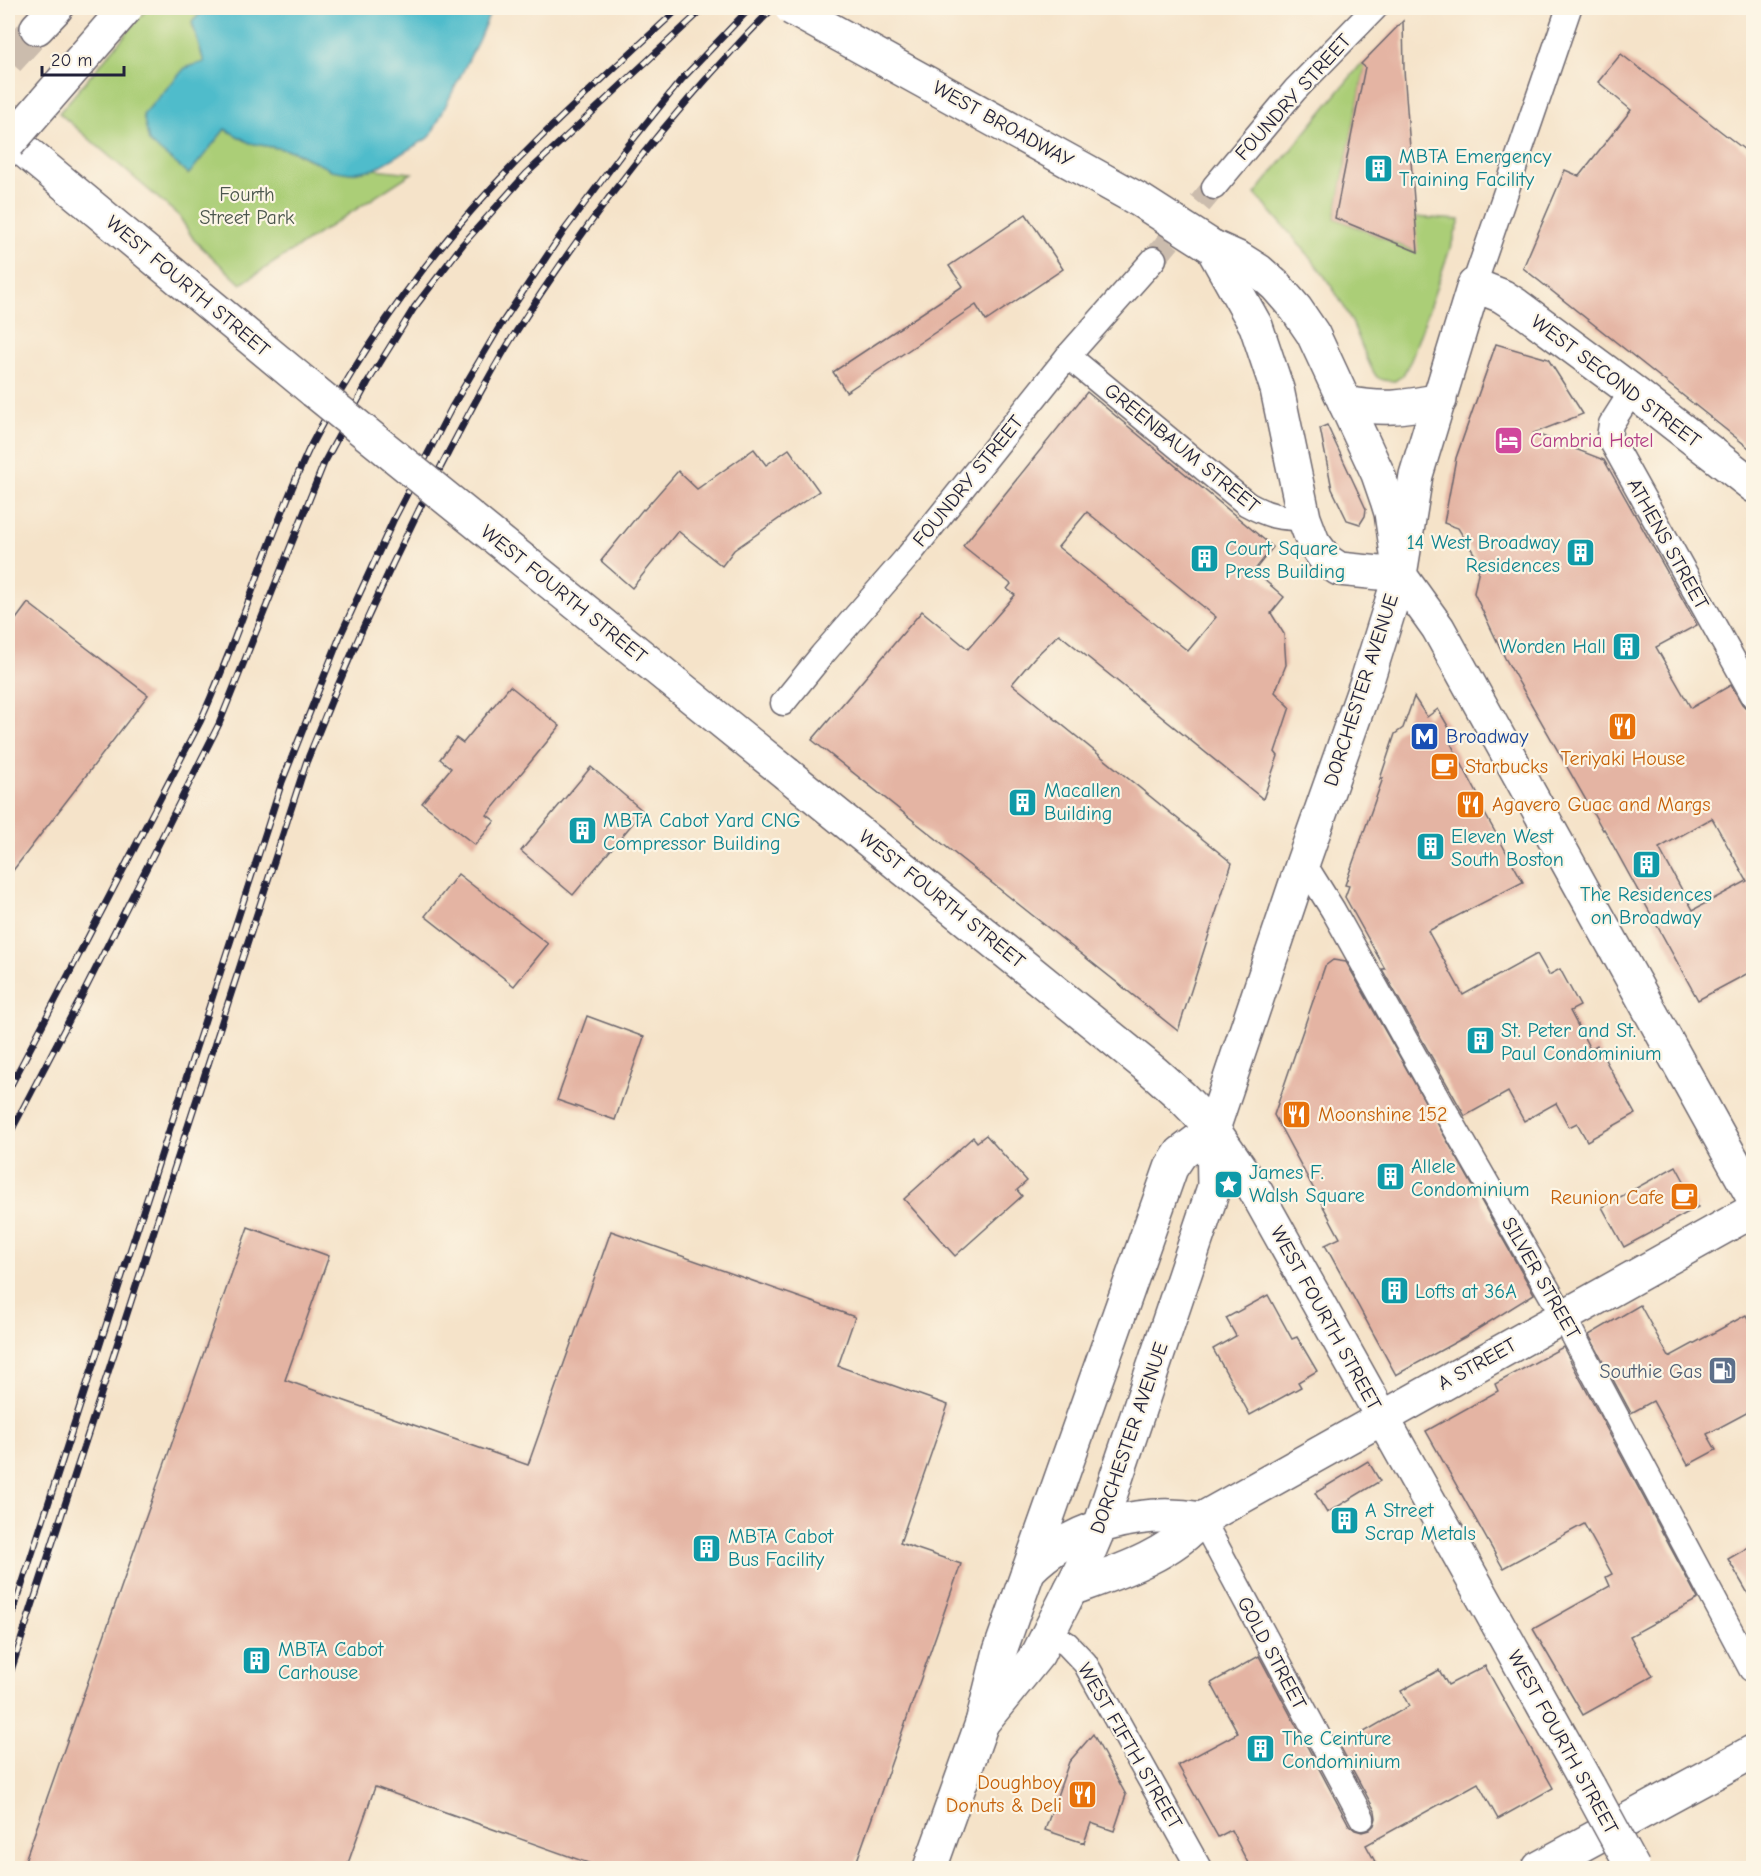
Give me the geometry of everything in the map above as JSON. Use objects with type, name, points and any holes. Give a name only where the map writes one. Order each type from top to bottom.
[{"type":"main road","points":[[8,144],[126,8]]},
{"type":"main road","name":"WEST BROADWAY","points":[[791,8],[1142,201],[1211,246],[1250,265],[1276,286],[1296,309],[1313,334],[1378,474],[1391,513],[1400,575],[1438,628],[1754,1199]]},
{"type":"main road","name":"WEST FOURTH STREET","points":[[8,137],[314,391],[1154,1072],[1181,1096],[1212,1129],[1255,1190],[1633,1869]]},
{"type":"main road","name":"WEST BROADWAY","points":[[1211,246],[1256,326],[1277,389],[1304,518],[1313,542],[1327,561],[1339,569],[1400,575]]},
{"type":"main road","name":"WEST SECOND STREET","points":[[1474,285],[1502,296],[1516,305],[1754,486]]},
{"type":"main road","name":"DORCHESTER AVENUE","points":[[982,1723],[1033,1662],[1086,1560],[1100,1526],[1214,1187],[1212,1129],[1366,684],[1400,575],[1416,475],[1474,285]]},
{"type":"main road","points":[[1345,404],[1381,409],[1440,400]]},
{"type":"main road","name":"DORCHESTER AVENUE","points":[[930,1869],[982,1723],[1000,1651],[1171,1168],[1181,1153],[1212,1129]]},
{"type":"main road","name":"A STREET","points":[[1071,1589],[1144,1561],[1179,1540],[1202,1519],[1754,1210]]},
{"type":"main road","points":[[1028,1571],[1046,1554],[1100,1526],[1150,1515],[1174,1515],[1202,1519]]},
{"type":"main road","points":[[1539,1869],[1754,1751]]},
{"type":"street","name":"FOUNDRY STREET","points":[[1214,188],[1295,90],[1375,8]]},
{"type":"street","name":"DORCHESTER AVENUE","points":[[1474,285],[1569,8]]},
{"type":"street","name":"FOUNDRY STREET","points":[[783,704],[822,655],[909,555],[1068,356],[1154,260]]},
{"type":"street","name":"GREENBAUM STREET","points":[[1068,356],[1247,504],[1276,518],[1304,518]]},
{"type":"street","name":"ATHENS STREET","points":[[1632,391],[1611,424],[1609,437],[1754,697]]},
{"type":"street","name":"SILVER STREET","points":[[1303,861],[1563,1316],[1694,1558],[1751,1669]]},
{"type":"street","name":"GOLD STREET","points":[[1202,1519],[1362,1818]]},
{"type":"street","name":"WEST FIFTH STREET","points":[[1049,1633],[1074,1650],[1090,1671],[1199,1869]]},
{"type":"green space","name":"Fourth Street Park","points":[[148,8],[206,8],[192,23],[204,62],[188,174],[225,129],[250,143],[293,151],[308,159],[350,173],[375,169],[412,173],[241,284],[194,240],[179,216],[59,113]]},
{"type":"green space","points":[[1361,64],[1365,67],[1335,218],[1417,252],[1415,217],[1460,220],[1411,360],[1403,375],[1395,381],[1383,380],[1374,373],[1352,322],[1332,287],[1308,255],[1255,194]]},
{"type":"water","points":[[206,8],[492,8],[430,137],[375,169],[350,173],[331,170],[293,151],[250,143],[225,129],[189,174],[149,142],[143,115],[185,68],[204,62],[192,22]]},
{"type":"building","name":"MBTA Emergency Training Facility","points":[[1403,21],[1404,70],[1418,252],[1335,218],[1365,67],[1361,64]]},
{"type":"building","points":[[1621,54],[1754,157],[1754,452],[1523,268],[1565,170],[1579,176],[1631,110],[1598,82]]},
{"type":"building","points":[[1026,214],[1063,269],[986,321],[976,305],[846,392],[833,372],[963,286],[949,266]]},
{"type":"building","points":[[1496,344],[1548,359],[1583,414],[1534,433],[1604,460],[1697,625],[1656,647],[1691,708],[1731,685],[1742,704],[1754,711],[1754,970],[1698,1000],[1604,829],[1505,658],[1474,593],[1480,563],[1458,528],[1444,523],[1456,458]],"holes":[[[1712,818],[1747,881],[1693,910],[1659,848]]]},
{"type":"building","points":[[1087,392],[1273,547],[1254,571],[1284,597],[1271,613],[1284,634],[1286,665],[1275,692],[1290,707],[1275,752],[1278,756],[1263,799],[1059,634],[1012,684],[1232,863],[1178,1031],[812,740],[922,611],[968,649],[1015,595],[1007,589],[1011,584],[963,546]],"holes":[[[1087,512],[1216,617],[1188,651],[1058,547]]]},
{"type":"building","points":[[1327,425],[1366,509],[1360,524],[1347,520],[1332,489],[1320,428]]},
{"type":"building","points":[[754,449],[766,465],[789,449],[819,491],[734,550],[722,566],[678,531],[632,588],[601,561],[643,509],[678,471],[697,489]]},
{"type":"building","points":[[28,603],[148,695],[8,877],[8,630]]},
{"type":"building","points":[[510,686],[560,726],[487,815],[495,821],[475,845],[422,803],[451,768],[440,759],[456,738],[463,743]]},
{"type":"building","points":[[1414,697],[1427,717],[1438,709],[1455,738],[1450,742],[1478,795],[1475,796],[1523,882],[1428,931],[1463,995],[1537,954],[1549,975],[1560,969],[1580,1006],[1570,1011],[1590,1049],[1597,1045],[1635,1114],[1587,1141],[1577,1123],[1569,1127],[1556,1103],[1524,1121],[1508,1092],[1465,1116],[1382,969],[1385,969],[1345,897],[1349,886],[1345,885],[1383,778],[1380,779],[1395,734],[1403,728]]},
{"type":"building","name":"MBTA Cabot Yard CNG Compressor Building","points":[[591,767],[643,811],[573,895],[521,851]]},
{"type":"building","points":[[458,874],[548,944],[514,986],[425,916]]},
{"type":"building","name":"Allele Condominium","points":[[1333,960],[1346,962],[1534,1294],[1465,1337],[1396,1375],[1325,1245],[1340,1238],[1274,1115],[1325,966]]},
{"type":"building","points":[[587,1016],[644,1037],[615,1120],[557,1100]]},
{"type":"building","points":[[986,1135],[1027,1181],[1017,1190],[1022,1196],[955,1256],[904,1199],[973,1137],[977,1142]]},
{"type":"building","points":[[1676,1166],[1698,1207],[1624,1247],[1602,1207]]},
{"type":"building","points":[[248,1227],[329,1256],[285,1380],[528,1465],[611,1231],[855,1317],[838,1366],[948,1405],[900,1543],[961,1564],[854,1869],[605,1869],[375,1787],[346,1869],[22,1869]]},
{"type":"building","points":[[1268,1295],[1292,1339],[1297,1337],[1317,1371],[1298,1382],[1301,1387],[1250,1415],[1213,1349],[1236,1336],[1226,1318]]},
{"type":"building","points":[[1640,1305],[1669,1357],[1746,1315],[1754,1330],[1754,1409],[1707,1434],[1716,1450],[1688,1465],[1653,1401],[1631,1413],[1589,1335]]},
{"type":"building","points":[[1563,1347],[1698,1599],[1630,1636],[1653,1676],[1583,1715],[1533,1629],[1610,1586],[1606,1577],[1612,1574],[1584,1524],[1503,1568],[1426,1431],[1498,1391],[1495,1384]]},
{"type":"building","name":"A Street Scrap Metals","points":[[1368,1461],[1380,1481],[1327,1513],[1315,1493]]},
{"type":"building","points":[[1754,1544],[1754,1604],[1728,1559]]},
{"type":"building","points":[[1259,1656],[1349,1825],[1355,1830],[1362,1832],[1369,1830],[1374,1825],[1375,1811],[1340,1746],[1409,1706],[1401,1691],[1439,1670],[1448,1685],[1485,1666],[1553,1788],[1498,1819],[1478,1783],[1366,1845],[1379,1869],[1251,1869],[1231,1830],[1218,1837],[1178,1765],[1238,1733],[1211,1683]]},
{"type":"building","points":[[1093,1734],[1126,1795],[1114,1831],[1091,1823],[1084,1843],[1045,1830],[1069,1762]]},
{"type":"tunnel","points":[[8,60],[37,28]]},
{"type":"tunnel","points":[[1154,259],[1214,187]]},
{"type":"railway","points":[[8,1091],[200,722],[300,468],[358,363],[411,286],[470,212],[534,144],[679,8]]},
{"type":"railway","points":[[8,1137],[219,724],[324,463],[368,382],[414,308],[463,244],[526,174],[704,8]]},
{"type":"railway","points":[[8,1628],[282,782],[341,634],[393,521],[452,407],[500,326],[563,232],[623,152],[682,79],[750,8]]},
{"type":"railway","points":[[8,1680],[306,763],[373,606],[428,491],[503,352],[570,250],[667,125],[736,46],[773,8]]},
{"type":"place","name":"MBTA Emergency Training Facility","points":[[1378,168]]},
{"type":"place","name":"Cambria Hotel","points":[[1509,440]]},
{"type":"place","name":"14 West Broadway Residences","points":[[1581,553]]},
{"type":"place","name":"Court Square Press Building","points":[[1204,559]]},
{"type":"place","name":"Worden Hall","points":[[1627,646]]},
{"type":"place","name":"Teriyaki House","points":[[1623,727]]},
{"type":"place","name":"Broadway","points":[[1425,736]]},
{"type":"place","name":"Starbucks","points":[[1444,766]]},
{"type":"place","name":"Macallen Building","points":[[1023,802]]},
{"type":"place","name":"Agavero Guac and Margs","points":[[1471,804]]},
{"type":"place","name":"MBTA Cabot Yard CNG Compressor Building","points":[[582,831]]},
{"type":"place","name":"Eleven West South Boston","points":[[1430,847]]},
{"type":"place","name":"The Residences on Broadway","points":[[1646,864]]},
{"type":"place","name":"St. Peter and St. Paul Condominium","points":[[1480,1041]]},
{"type":"place","name":"Moonshine 152","points":[[1297,1114]]},
{"type":"place","name":"Allele Condominium","points":[[1390,1177]]},
{"type":"place","name":"James F. Walsh Square","points":[[1228,1184]]},
{"type":"place","name":"Reunion Cafe","points":[[1685,1197]]},
{"type":"place","name":"Lofts at 36A","points":[[1394,1291]]},
{"type":"place","name":"Southie Gas","points":[[1723,1371]]},
{"type":"place","name":"A Street Scrap Metals","points":[[1344,1521]]},
{"type":"place","name":"MBTA Cabot Bus Facility","points":[[707,1548]]},
{"type":"place","name":"MBTA Cabot Carhouse","points":[[257,1661]]},
{"type":"place","name":"The Ceinture Condominium","points":[[1261,1749]]},
{"type":"place","name":"Doughboy Donuts & Deli","points":[[1083,1794]]}]
